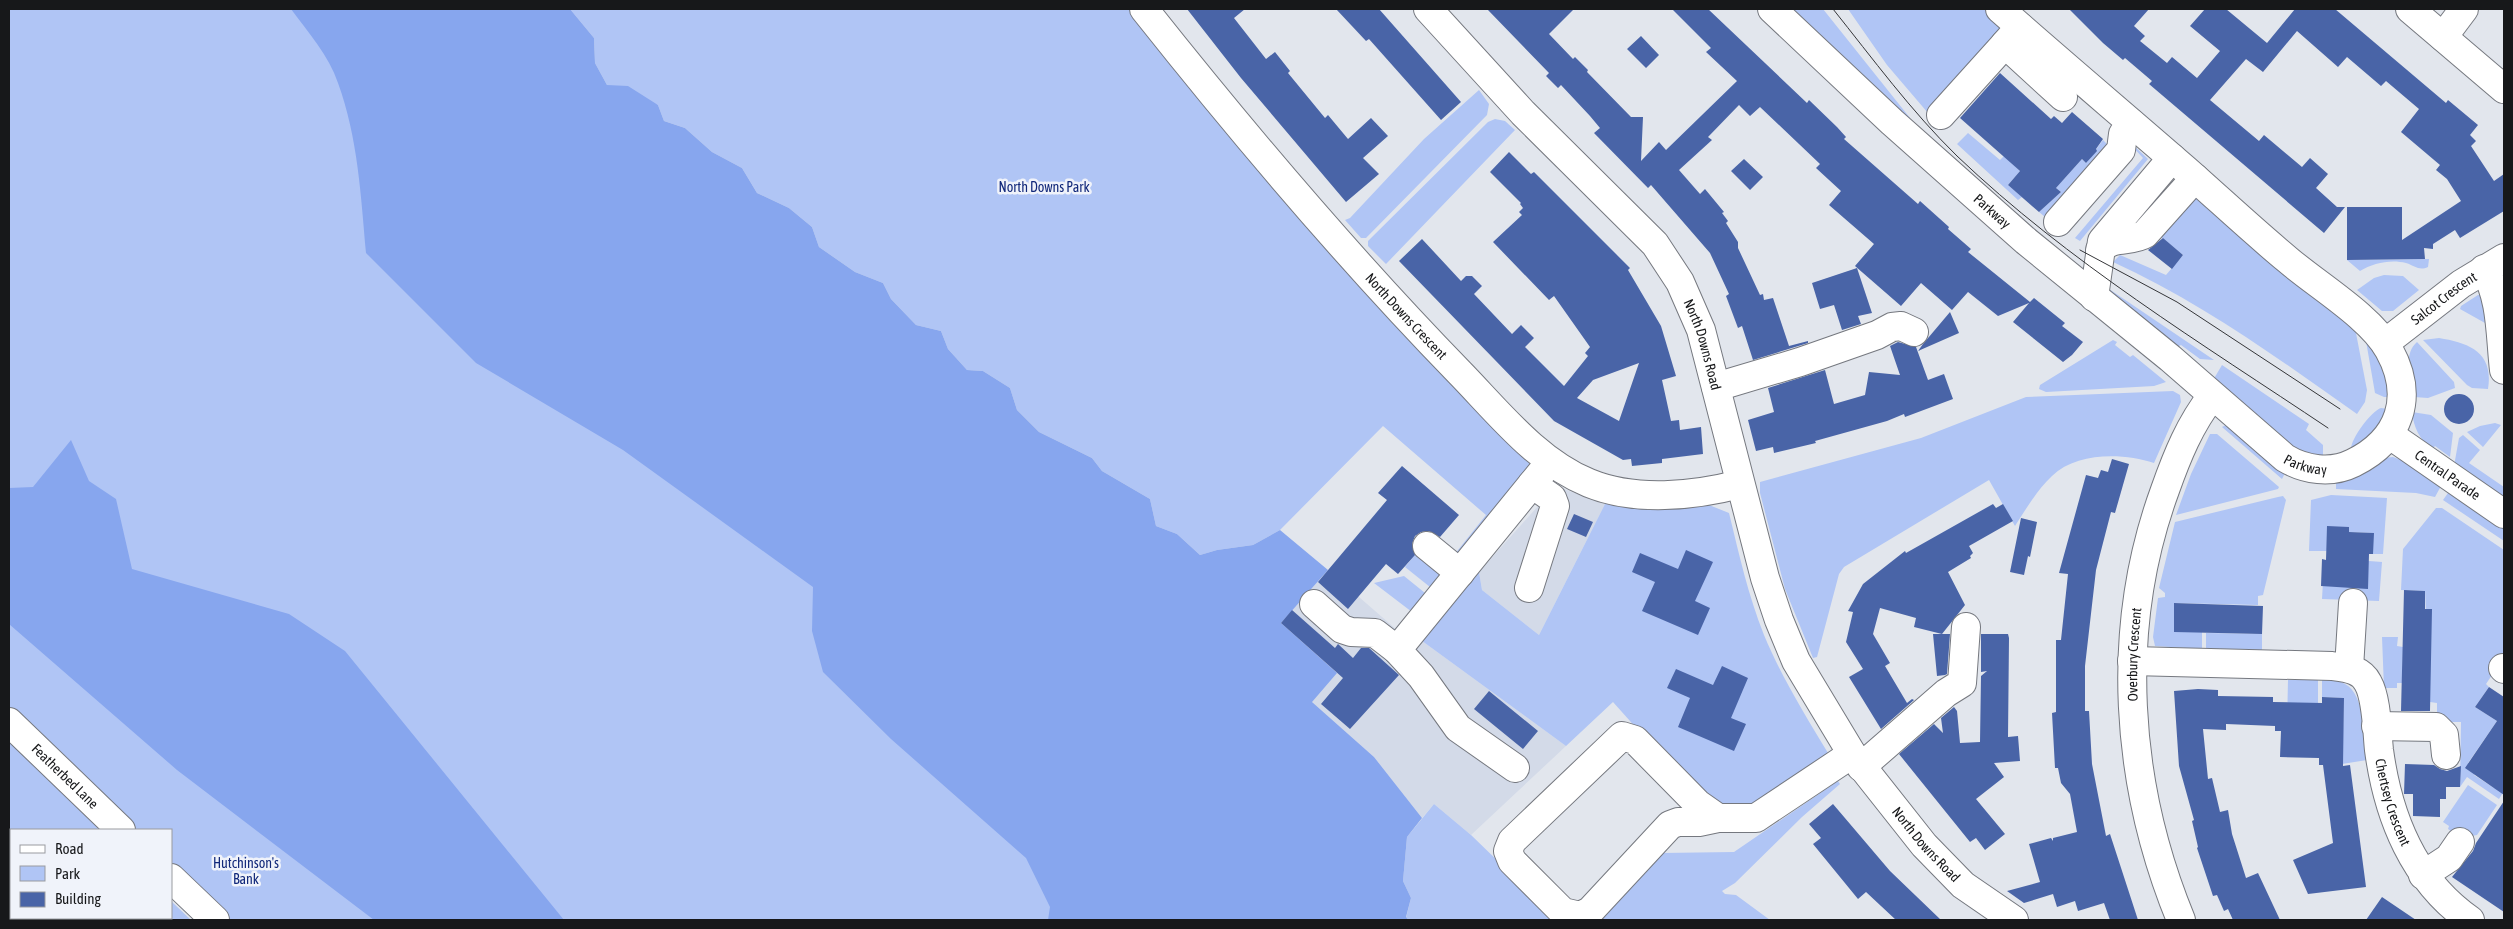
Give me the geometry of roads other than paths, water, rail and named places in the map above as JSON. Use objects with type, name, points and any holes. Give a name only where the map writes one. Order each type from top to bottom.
[{"type":"street","name":"North Downs Crescent","points":[[1144,9],[1271,165],[1407,318],[1550,462],[1590,484],[1630,493],[1700,492],[1740,484]]},
{"type":"street","name":"North Downs Road","points":[[1428,9],[1523,113],[1655,244],[1672,268],[1694,310],[1716,387],[1765,578],[1787,640],[1847,763],[1948,872],[2014,920]]},
{"type":"street","name":"Parkway","points":[[1772,9],[1898,128],[2026,241],[2170,358],[2274,449],[2303,467],[2332,469],[2351,464],[2369,455],[2390,435],[2399,415],[2402,394],[2395,363],[2385,343],[2365,321],[2287,260],[2132,123],[2013,36],[2000,9]]},
{"type":"street","points":[[2410,9],[2504,89]]},
{"type":"street","points":[[2444,37],[2464,9]]},
{"type":"street","points":[[1941,115],[2013,36],[2063,97]]},
{"type":"street","points":[[2058,222],[2121,150],[2123,134],[2132,123]]},
{"type":"street","points":[[2094,297],[2100,250],[2109,233],[2172,158]]},
{"type":"street","points":[[2100,250],[2109,241],[2138,237],[2144,234],[2195,178]]},
{"type":"street","points":[[2494,264],[2492,280],[2504,370]]},
{"type":"street","name":"Salcot Crescent","points":[[2385,343],[2436,302],[2494,264]]},
{"type":"street","points":[[1716,387],[1800,362],[1877,335],[1892,326],[1901,326],[1914,332]]},
{"type":"street","name":"Overbury Crescent","points":[[2181,920],[2160,866],[2145,807],[2134,733],[2132,661],[2139,587],[2153,524],[2186,437],[2212,396]]},
{"type":"street","name":"Central Parade","points":[[2390,435],[2504,514]]},
{"type":"street","points":[[1397,650],[1550,462]]},
{"type":"street","points":[[1529,588],[1556,506],[1552,498],[1532,484]]},
{"type":"street","points":[[1428,546],[1460,573]]},
{"type":"street","points":[[2132,661],[2349,668],[2352,657],[2353,603]]},
{"type":"street","points":[[1314,604],[1342,629],[1351,632],[1375,633],[1397,650],[1420,676],[1458,728],[1515,768]]},
{"type":"street","points":[[1718,818],[1698,804],[1635,740],[1622,736],[1512,841],[1508,850],[1512,861],[1563,912],[1580,916],[1590,911],[1670,825],[1678,822],[1698,822],[1718,818],[1756,818],[1847,763],[1962,683],[1966,627]]},
{"type":"street","name":"Chertsey Crescent","points":[[2349,668],[2361,674],[2369,684],[2382,772],[2391,809],[2404,839],[2423,875],[2447,902],[2470,920]]},
{"type":"street","name":"Featherbed Lane","points":[[9,722],[120,829]]},
{"type":"street","points":[[2376,726],[2436,727],[2444,735],[2446,755]]},
{"type":"street","points":[[2423,875],[2446,861],[2460,842]]},
{"type":"street","points":[[172,879],[215,920]]},
{"type":"tram line","points":[[1833,9],[1940,139],[2000,195],[2044,231],[2136,300],[2328,428]]},
{"type":"tram line","points":[[2080,250],[2177,302],[2340,409]]},
{"type":"park label","name":"North Downs Park","points":[[1044,187]]},
{"type":"park label","name":"Hutchinson's Bank","points":[[246,872]]}]
